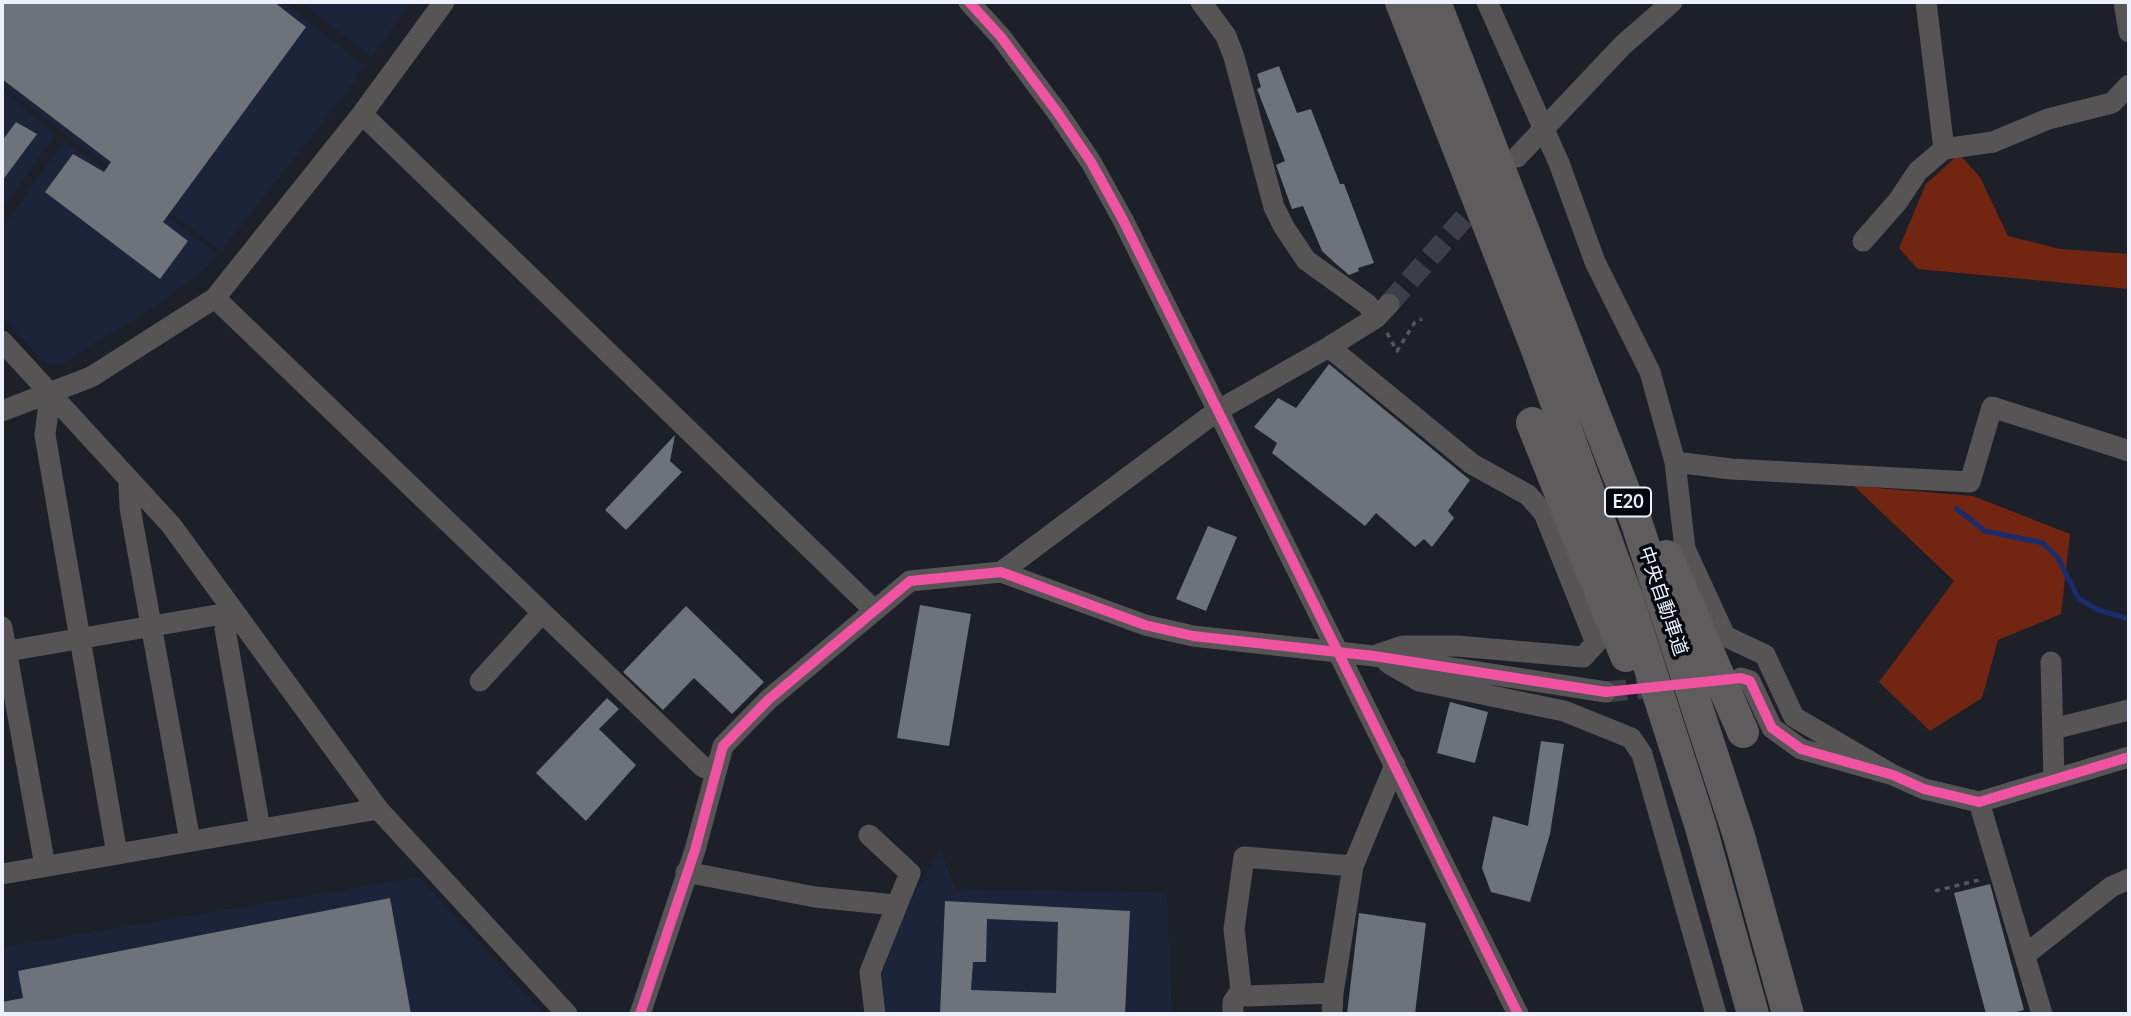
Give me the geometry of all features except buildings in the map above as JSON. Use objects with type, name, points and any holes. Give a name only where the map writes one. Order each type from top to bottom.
[{"type":"highway","name":"中央自動車道","points":[[1401,2],[1574,448],[1627,597],[1700,824],[1753,1014]]},
{"type":"highway","name":"中央自動車道","points":[[1435,2],[1636,521],[1695,694],[1739,836],[1788,1014]]},
{"type":"highway","points":[[1548,289],[1743,732]]},
{"type":"highway","points":[[1532,423],[1624,653],[1700,824]]},
{"type":"street","points":[[2,411],[50,395],[91,377],[215,298],[362,114],[444,2]]},
{"type":"street","points":[[969,2],[1001,37],[1091,162],[1339,652],[1518,1014]]},
{"type":"street","points":[[1201,2],[1226,36],[1234,57],[1274,207],[1284,227],[1306,260],[1367,304],[1383,310]]},
{"type":"street","points":[[1487,2],[1559,163],[1595,262],[1650,372],[1675,463],[1685,549],[1725,636],[1765,655],[1794,717],[1893,775],[1924,789],[1979,802],[2129,757]]},
{"type":"street","points":[[1517,157],[1623,45],[1672,2]]},
{"type":"street","points":[[1926,2],[1944,149]]},
{"type":"street","points":[[2124,2],[2129,32]]},
{"type":"street","points":[[1863,241],[1898,201],[1918,171],[1944,149],[1993,142],[2048,119],[2112,103],[2129,85]]},
{"type":"street","points":[[362,114],[874,610]]},
{"type":"street","points":[[215,298],[703,767],[714,770]]},
{"type":"street","points":[[1002,572],[1217,411],[1329,347],[1383,310]]},
{"type":"street","points":[[2,341],[129,483],[171,525],[378,809],[567,1014]]},
{"type":"street","points":[[1329,347],[1472,464],[1528,495],[1544,513],[1596,643],[1583,657],[1444,646],[1403,646],[1374,656]]},
{"type":"street","points":[[50,395],[45,435],[117,854]]},
{"type":"street","points":[[1675,463],[1731,470],[1970,482],[1993,407],[2129,451]]},
{"type":"street","points":[[129,483],[130,508],[190,841]]},
{"type":"street","points":[[640,1014],[695,850],[714,770],[728,739],[910,581],[1002,572],[1145,625],[1193,636],[1374,656],[1606,692]]},
{"type":"street","points":[[4,652],[234,612]]},
{"type":"street","points":[[234,612],[225,629],[260,829]]},
{"type":"street","points":[[480,681],[542,613]]},
{"type":"street","points":[[2,627],[4,652],[45,866]]},
{"type":"street","points":[[1374,656],[1419,681],[1564,711],[1631,738],[1642,754],[1716,1014]]},
{"type":"street","points":[[2051,662],[2054,779]]},
{"type":"street","points":[[1741,678],[1750,681],[1772,728],[1801,749],[1893,775]]},
{"type":"street","points":[[2053,729],[2129,710]]},
{"type":"street","points":[[1241,990],[1247,996],[1333,1004],[1353,866],[1395,765]]},
{"type":"street","points":[[1979,802],[2042,1014]]},
{"type":"street","points":[[2,874],[378,809]]},
{"type":"street","points":[[869,835],[910,873],[870,972],[874,1014]]},
{"type":"street","points":[[1233,1014],[1233,1003],[1241,990],[1234,929],[1244,857],[1353,866]]},
{"type":"street","points":[[687,872],[815,897],[895,905]]},
{"type":"street","points":[[2025,955],[2111,887],[2129,879]]},
{"type":"path","points":[[1383,310],[1397,351],[1415,322],[1422,319]]},
{"type":"path","points":[[1935,891],[1983,879]]},
{"type":"shaded area","points":[[42,2],[284,2],[364,65],[347,92],[221,251],[2,86],[2,55]]},
{"type":"shaded area","points":[[300,2],[412,2],[372,57]]},
{"type":"shaded area","points":[[2,89],[56,134],[2,211]]},
{"type":"shaded area","points":[[64,140],[218,254],[201,273],[154,307],[59,365],[41,360],[2,316],[2,228]]},
{"type":"shaded area","points":[[1959,154],[1980,177],[2008,236],[2060,249],[2129,254],[2129,289],[1918,269],[1899,248],[1926,184]]},
{"type":"shaded area","points":[[1854,486],[1973,496],[2070,534],[2061,614],[1998,640],[1982,698],[1930,731],[1879,682],[1954,581]]},
{"type":"shaded area","points":[[940,850],[956,889],[1167,892],[1172,1014],[882,1014],[880,978],[905,911]]},
{"type":"shaded area","points":[[420,877],[544,1014],[2,1014],[2,947]]},
{"type":"waterway","points":[[1957,509],[1985,531],[2043,543],[2058,558],[2078,598],[2096,609],[2129,619]]},
{"type":"tunnel","points":[[1389,304],[1486,193]]},
{"type":"tunnel","points":[[1606,692],[1666,686]]},
{"type":"cycle path","points":[[969,2],[1001,37],[1057,112],[1091,162],[1123,220],[1518,1014]]},
{"type":"cycle path","points":[[640,1014],[695,850],[723,746],[768,700],[910,581],[1001,572],[1145,625],[1193,636],[1374,656],[1606,692],[1741,678],[1750,681],[1772,728],[1801,749],[1893,775],[1924,789],[1979,802],[2129,757]]}]
